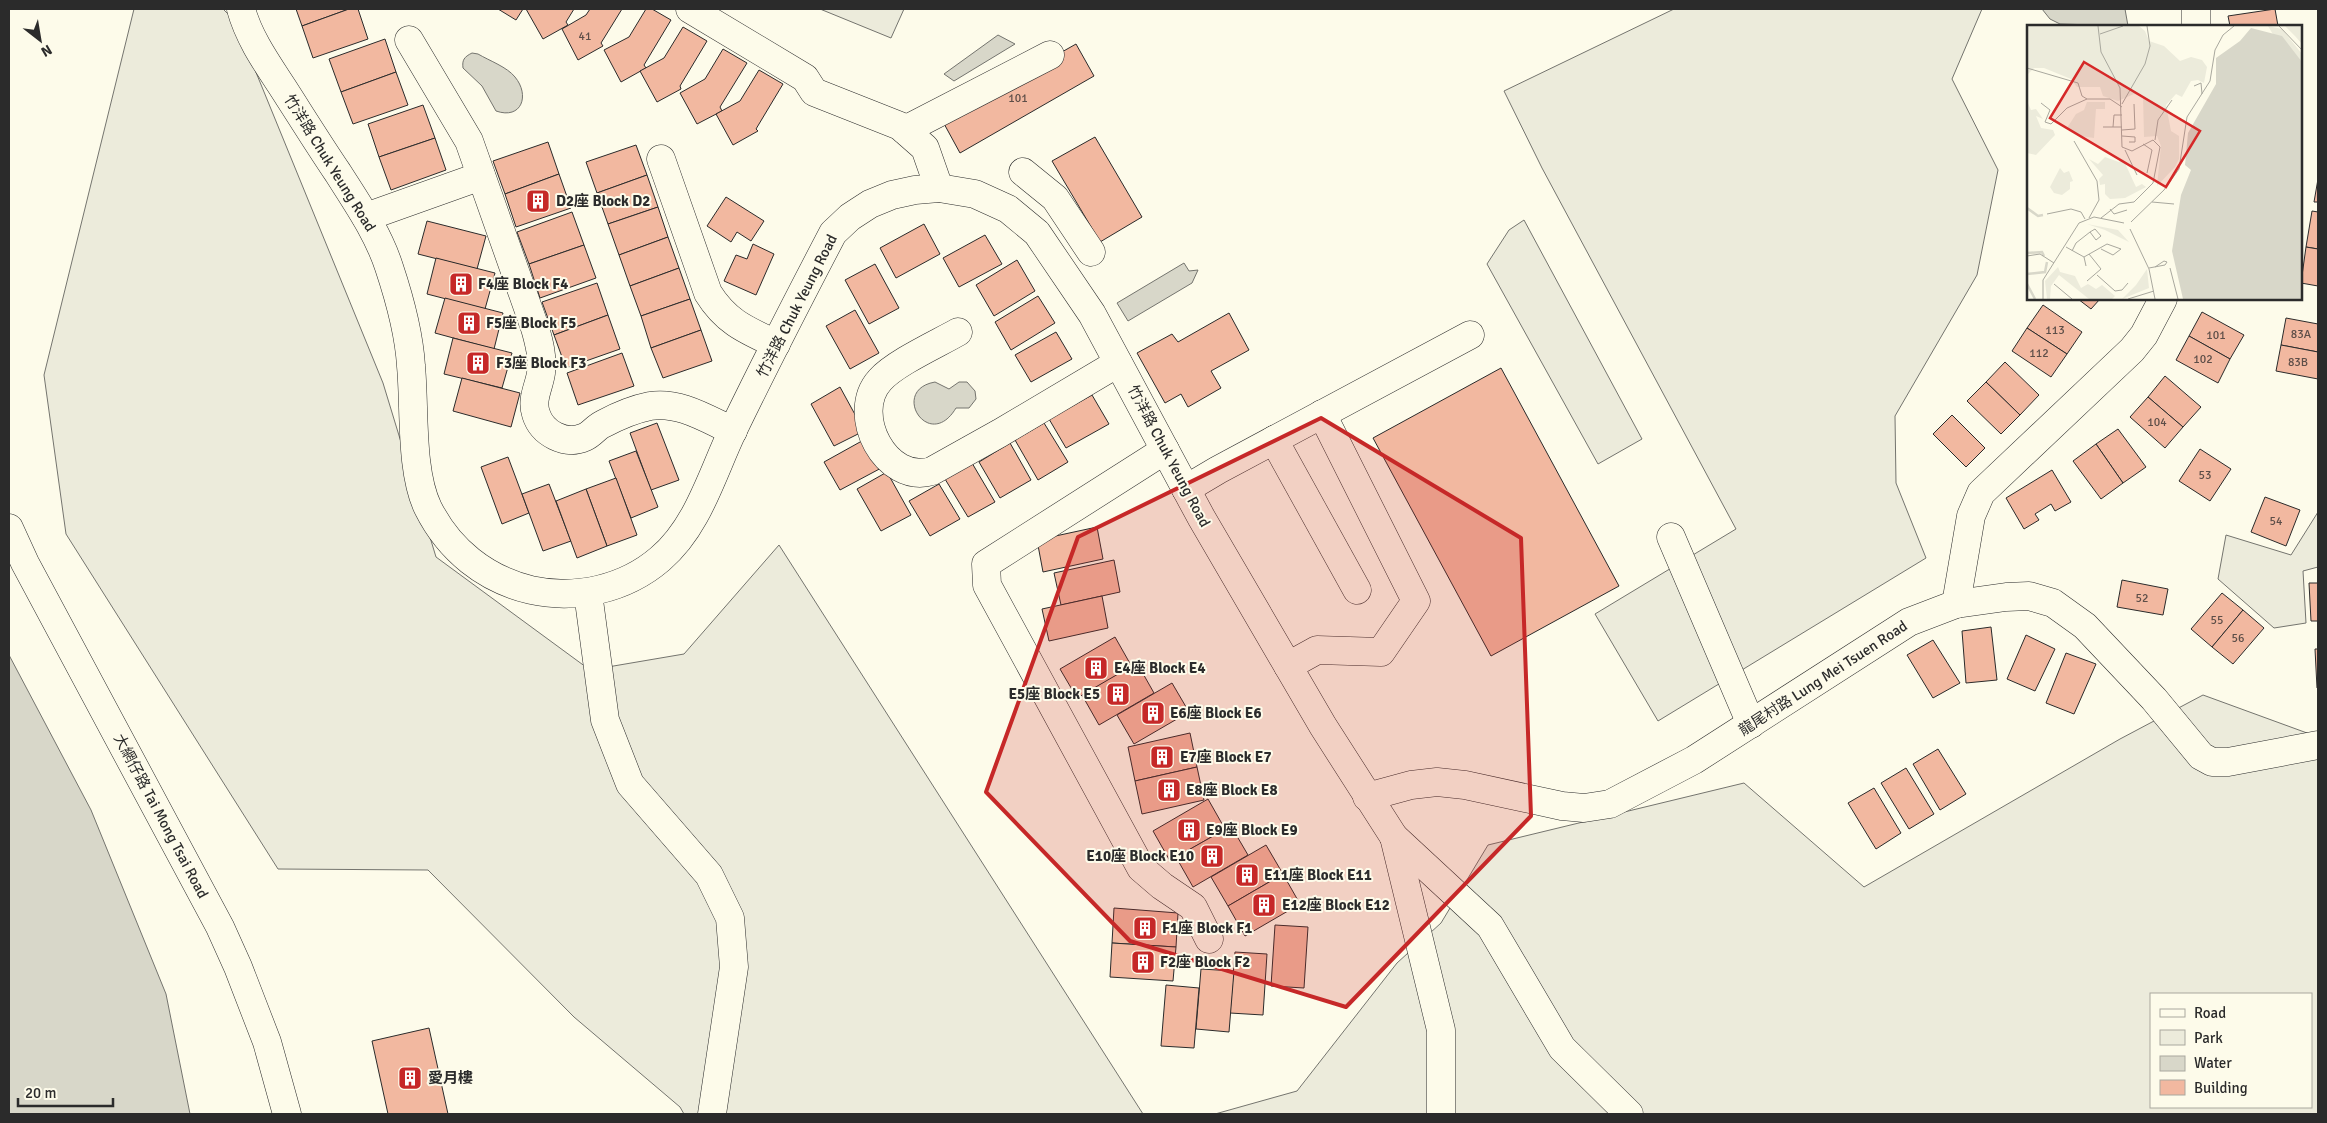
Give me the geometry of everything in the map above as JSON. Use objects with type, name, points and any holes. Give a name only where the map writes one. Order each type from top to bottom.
[{"type":"street","name":"竹洋路 Chuk Yeung Road","points":[[241,9],[253,42],[366,217],[387,260],[407,328],[411,363],[416,468],[427,506],[447,540],[476,567],[511,585],[549,594],[588,593],[626,581],[660,560],[687,530],[733,431],[833,233],[850,216],[870,204],[892,195],[915,190],[939,188],[975,194],[1008,210],[1037,233],[1092,314],[1186,489],[1288,666],[1367,797],[1394,837],[1490,926],[1562,1048],[1628,1114]]},
{"type":"street","points":[[690,9],[805,78],[814,92],[900,126],[925,148],[939,188]]},
{"type":"street","points":[[2196,9],[2196,25]]},
{"type":"street","points":[[409,40],[469,141],[539,342],[541,373],[534,399],[535,412],[540,423],[548,432],[558,438],[582,439],[593,433],[601,425],[650,406],[677,406],[733,431]]},
{"type":"street","points":[[905,130],[1050,55]]},
{"type":"street","points":[[661,159],[706,286],[716,306],[739,326],[776,344]]},
{"type":"street","points":[[1024,172],[1055,198],[1091,252]]},
{"type":"street","points":[[366,217],[481,176]]},
{"type":"street","points":[[1037,233],[1055,198]]},
{"type":"street","points":[[1956,604],[1971,516],[1980,494],[2132,350],[2144,335],[2162,300]]},
{"type":"street","points":[[958,332],[893,370],[880,380],[873,391],[869,414],[873,432],[884,455],[904,471],[923,473],[932,471],[1118,363]]},
{"type":"street","points":[[1186,489],[1470,335]]},
{"type":"street","points":[[1288,666],[1317,650],[1381,652],[1416,601],[1322,414]]},
{"type":"street","points":[[1274,440],[1357,590]]},
{"type":"street","points":[[1165,450],[986,564],[987,585],[1141,868],[1162,886],[1192,907],[1209,939]]},
{"type":"street","name":"大網仔路 Tai Mong Tsai Road","points":[[9,528],[25,563],[220,927],[267,1042],[287,1114]]},
{"type":"street","points":[[1671,537],[1751,724]]},
{"type":"street","points":[[588,593],[605,720],[630,784],[709,875],[730,918],[734,967],[712,1114]]},
{"type":"street","name":"龍尾村路 Lung Mei Tsuen Road","points":[[1367,797],[1410,785],[1437,782],[1465,785],[1562,806],[1584,808],[1610,804],[1694,760],[1909,622],[1956,604],[2006,597],[2029,596],[2053,603],[2085,626],[2144,688],[2201,756],[2212,762],[2228,762],[2318,745]]},
{"type":"street","points":[[1394,837],[1441,1030],[1440,1114]]},
{"type":"highlighted area","points":[[1321,418],[1521,538],[1531,816],[1346,1007],[1130,941],[986,792],[1078,537]]},
{"type":"green space","points":[[134,9],[223,9],[235,21],[383,383],[436,557],[590,670],[684,654],[779,545],[1143,1114],[684,1114],[680,1107],[574,1017],[428,870],[278,869],[66,534],[44,375]]},
{"type":"green space","points":[[820,9],[904,9],[891,38]]},
{"type":"green space","points":[[1674,9],[1982,9],[1952,79],[1998,170],[1977,275],[1895,416],[1896,483],[1926,558],[1658,721],[1595,614],[1736,529],[1542,168],[1504,91]]},
{"type":"green space","points":[[1524,220],[1642,439],[1598,464],[1487,264],[1509,230]]},
{"type":"green space","points":[[2318,512],[2318,567],[2303,571],[2306,623],[2274,628],[2218,579],[2226,535],[2291,555]]},
{"type":"green space","points":[[2203,695],[2318,737],[2318,1114],[1215,1114],[1297,1091],[1397,963],[1441,923],[1488,845],[1744,783],[1864,887],[2120,739]]},
{"type":"water","points":[[2042,9],[2125,9],[2128,25],[2060,24],[2050,19]]},
{"type":"water","points":[[998,35],[1015,44],[954,81],[944,74]]},
{"type":"water","points":[[472,53],[498,64],[515,77],[522,91],[521,104],[517,109],[505,113],[496,111],[482,86],[463,68],[464,59]]},
{"type":"water","points":[[1184,263],[1189,271],[1198,270],[1192,283],[1128,321],[1117,303]]},
{"type":"water","points":[[935,382],[949,389],[959,382],[967,382],[975,391],[976,399],[969,408],[956,408],[945,420],[935,424],[925,422],[918,415],[914,406],[915,396],[922,387]]},
{"type":"water","points":[[9,655],[91,810],[166,994],[190,1114],[9,1114]]},
{"type":"building","points":[[296,9],[349,9],[302,26]]},
{"type":"building","points":[[349,9],[358,9],[368,39],[313,58],[302,26]]},
{"type":"building","points":[[498,9],[523,9],[516,20]]},
{"type":"building","points":[[526,9],[574,9],[566,22],[568,25],[543,39]]},
{"type":"building","points":[[590,9],[622,9],[601,43],[603,46],[578,60],[562,29],[586,15]]},
{"type":"building","points":[[646,9],[652,9],[671,20],[644,65],[646,68],[621,82],[604,50],[629,37]]},
{"type":"building","points":[[2275,9],[2278,25],[2230,25],[2228,16]]},
{"type":"building","points":[[683,27],[707,41],[680,86],[681,89],[657,102],[640,71],[664,58]]},
{"type":"building","points":[[385,39],[396,72],[341,92],[329,59]]},
{"type":"building","points":[[1076,44],[1094,76],[960,153],[942,120]]},
{"type":"building","points":[[723,49],[747,63],[720,107],[722,111],[697,124],[680,93],[705,79]]},
{"type":"building","points":[[759,70],[783,84],[756,129],[758,131],[733,145],[716,114],[740,101]]},
{"type":"building","points":[[396,72],[408,105],[353,124],[341,92]]},
{"type":"building","points":[[423,105],[435,138],[379,157],[368,124]]},
{"type":"building","points":[[1095,137],[1142,217],[1100,242],[1052,161]]},
{"type":"building","points":[[435,138],[446,170],[391,190],[379,157]]},
{"type":"building","points":[[548,142],[559,174],[505,194],[493,161]]},
{"type":"building","points":[[636,145],[647,175],[597,193],[586,162]]},
{"type":"building","name":"D2座 Block D2","points":[[559,174],[571,208],[516,227],[505,194]]},
{"type":"building","points":[[647,175],[658,207],[608,224],[597,193]]},
{"type":"building","points":[[2318,179],[2318,202],[2314,202]]},
{"type":"building","points":[[726,197],[764,221],[751,241],[737,232],[731,242],[707,226]]},
{"type":"building","points":[[658,207],[668,237],[619,255],[608,224]]},
{"type":"building","points":[[2312,211],[2318,212],[2318,249],[2306,247]]},
{"type":"building","points":[[572,212],[584,245],[529,264],[517,232]]},
{"type":"building","points":[[427,221],[486,236],[477,269],[418,254]]},
{"type":"building","points":[[924,224],[940,254],[896,278],[880,248]]},
{"type":"building","points":[[985,235],[1002,264],[959,287],[943,258]]},
{"type":"building","points":[[668,237],[679,268],[630,286],[619,255]]},
{"type":"building","points":[[753,244],[774,254],[756,295],[724,281],[736,255],[747,259]]},
{"type":"building","points":[[584,245],[596,278],[540,298],[529,264]]},
{"type":"building","points":[[2306,247],[2318,249],[2318,286],[2302,283]]},
{"type":"building","name":"F4座 Block F4","points":[[436,258],[495,273],[485,309],[427,294]]},
{"type":"building","points":[[1017,260],[1035,291],[994,316],[976,285]]},
{"type":"building","points":[[875,264],[899,308],[869,324],[845,280]]},
{"type":"building","points":[[679,268],[690,299],[641,316],[630,286]]},
{"type":"building","points":[[597,283],[608,315],[554,335],[542,302]]},
{"type":"building","points":[[1038,296],[1055,323],[1011,350],[995,322]]},
{"type":"building","name":"F5座 Block F5","points":[[445,298],[503,313],[494,349],[435,333]]},
{"type":"building","points":[[690,299],[701,330],[651,348],[641,316]]},
{"type":"building","points":[[2079,300],[2099,300],[2091,309]]},
{"type":"building","points":[[2043,305],[2082,332],[2067,354],[2027,328]]},
{"type":"building","points":[[855,310],[879,353],[850,369],[826,326]]},
{"type":"building","points":[[2202,312],[2244,335],[2230,359],[2189,336]]},
{"type":"building","points":[[1229,313],[1249,350],[1211,371],[1221,388],[1188,407],[1181,394],[1165,403],[1137,353],[1172,334],[1178,342]]},
{"type":"building","points":[[608,315],[620,349],[566,368],[554,335]]},
{"type":"building","points":[[2286,318],[2318,324],[2318,352],[2281,345]]},
{"type":"building","points":[[2027,328],[2067,354],[2051,377],[2012,351]]},
{"type":"building","points":[[701,330],[712,361],[663,378],[651,348]]},
{"type":"building","points":[[1056,332],[1072,359],[1031,382],[1015,355]]},
{"type":"building","points":[[2189,336],[2230,359],[2218,383],[2176,360]]},
{"type":"building","name":"F3座 Block F3","points":[[453,338],[512,353],[502,388],[444,374]]},
{"type":"building","points":[[2281,345],[2318,352],[2318,379],[2276,371]]},
{"type":"building","points":[[622,353],[634,386],[578,405],[567,373]]},
{"type":"building","points":[[2005,362],[2039,395],[2020,415],[1986,382]]},
{"type":"building","points":[[1501,368],[1619,586],[1491,656],[1373,438]]},
{"type":"building","points":[[2165,376],[2201,407],[2183,427],[2148,397]]},
{"type":"building","points":[[462,378],[520,393],[511,427],[453,411]]},
{"type":"building","points":[[1986,382],[2020,415],[2001,434],[1967,401]]},
{"type":"building","points":[[840,387],[864,431],[834,446],[811,404]]},
{"type":"building","points":[[1092,395],[1109,424],[1066,448],[1049,419]]},
{"type":"building","points":[[2148,397],[2183,427],[2165,448],[2130,417]]},
{"type":"building","points":[[1952,415],[1985,448],[1966,467],[1933,434]]},
{"type":"building","points":[[657,423],[679,480],[651,490],[630,433]]},
{"type":"building","points":[[1044,423],[1068,462],[1038,480],[1015,440]]},
{"type":"building","points":[[2118,429],[2146,467],[2123,483],[2096,444]]},
{"type":"building","points":[[869,437],[885,466],[840,490],[824,462]]},
{"type":"building","points":[[1010,443],[1031,480],[1000,498],[979,462]]},
{"type":"building","points":[[2096,444],[2123,483],[2101,499],[2073,461]]},
{"type":"building","points":[[2200,449],[2231,469],[2210,501],[2179,481]]},
{"type":"building","points":[[636,451],[658,507],[631,518],[609,461]]},
{"type":"building","points":[[508,457],[529,513],[502,524],[481,467]]},
{"type":"building","points":[[972,463],[995,502],[968,517],[945,479]]},
{"type":"building","points":[[2052,470],[2071,502],[2055,511],[2051,504],[2035,514],[2039,520],[2024,529],[2006,498]]},
{"type":"building","points":[[887,472],[911,515],[881,531],[857,489]]},
{"type":"building","points":[[616,478],[637,535],[607,546],[586,489]]},
{"type":"building","points":[[549,484],[571,541],[543,551],[522,494]]},
{"type":"building","points":[[939,484],[960,519],[930,536],[909,501]]},
{"type":"building","points":[[586,489],[607,546],[577,558],[556,501]]},
{"type":"building","points":[[2265,497],[2300,510],[2286,546],[2251,532]]},
{"type":"building","points":[[1097,527],[1103,559],[1043,572],[1037,540]]},
{"type":"building","points":[[1114,560],[1120,592],[1061,605],[1054,573]]},
{"type":"building","points":[[2122,580],[2168,589],[2163,615],[2117,607]]},
{"type":"building","points":[[2309,583],[2318,583],[2318,621],[2311,621]]},
{"type":"building","points":[[2222,593],[2243,610],[2212,647],[2191,629]]},
{"type":"building","points":[[1102,596],[1108,628],[1049,641],[1042,609]]},
{"type":"building","points":[[2243,610],[2264,628],[2233,664],[2212,647]]},
{"type":"building","points":[[1991,627],[1997,680],[1966,683],[1962,631]]},
{"type":"building","points":[[2026,635],[2055,649],[2035,691],[2007,679]]},
{"type":"building","name":"E4座 Block E4","points":[[1115,637],[1132,667],[1077,698],[1060,669]]},
{"type":"building","points":[[1933,640],[1960,683],[1933,698],[1907,655]]},
{"type":"building","points":[[2315,649],[2318,649],[2318,688],[2317,688]]},
{"type":"building","points":[[2066,653],[2096,664],[2074,714],[2046,703]]},
{"type":"building","name":"E5座 Block E5","points":[[1137,663],[1154,693],[1099,725],[1082,695]]},
{"type":"building","name":"E6座 Block E6","points":[[1172,683],[1189,712],[1134,744],[1117,715]]},
{"type":"building","name":"E7座 Block E7","points":[[1190,733],[1197,767],[1135,781],[1128,747]]},
{"type":"building","points":[[1938,749],[1966,794],[1940,810],[1913,764]]},
{"type":"building","name":"E8座 Block E8","points":[[1197,767],[1204,800],[1142,814],[1135,781]]},
{"type":"building","points":[[1906,768],[1934,814],[1909,829],[1881,783]]},
{"type":"building","points":[[1874,788],[1901,833],[1876,849],[1848,803]]},
{"type":"building","name":"E9座 Block E9","points":[[1208,799],[1225,829],[1170,861],[1153,831]]},
{"type":"building","name":"E10座 Block E10","points":[[1231,826],[1248,855],[1193,887],[1176,857]]},
{"type":"building","name":"E11座 Block E11","points":[[1266,845],[1283,874],[1228,906],[1211,877]]},
{"type":"building","name":"E12座 Block E12","points":[[1283,874],[1300,904],[1245,936],[1228,906]]},
{"type":"building","name":"F1座 Block F1","points":[[1114,908],[1178,913],[1176,947],[1112,943]]},
{"type":"building","points":[[1275,925],[1308,927],[1304,988],[1271,986]]},
{"type":"building","name":"F2座 Block F2","points":[[1112,943],[1176,947],[1173,981],[1110,977]]},
{"type":"building","points":[[1235,952],[1267,954],[1263,1015],[1230,1013]]},
{"type":"building","points":[[1201,969],[1234,971],[1229,1032],[1196,1029]]},
{"type":"building","points":[[1166,985],[1199,988],[1194,1048],[1161,1046]]},
{"type":"building","name":"愛月樓","points":[[429,1028],[448,1114],[388,1114],[372,1041]]},
{"type":"place","name":"D2座 Block D2","points":[[538,201]]},
{"type":"place","name":"F4座 Block F4","points":[[461,284]]},
{"type":"place","name":"F5座 Block F5","points":[[469,323]]},
{"type":"place","name":"F3座 Block F3","points":[[478,363]]},
{"type":"place","name":"E4座 Block E4","points":[[1096,668]]},
{"type":"place","name":"E5座 Block E5","points":[[1118,694]]},
{"type":"place","name":"E6座 Block E6","points":[[1153,713]]},
{"type":"place","name":"E7座 Block E7","points":[[1162,757]]},
{"type":"place","name":"E8座 Block E8","points":[[1169,790]]},
{"type":"place","name":"E9座 Block E9","points":[[1189,830]]},
{"type":"place","name":"E10座 Block E10","points":[[1212,856]]},
{"type":"place","name":"E11座 Block E11","points":[[1247,875]]},
{"type":"place","name":"E12座 Block E12","points":[[1264,905]]},
{"type":"place","name":"F1座 Block F1","points":[[1145,928]]},
{"type":"place","name":"F2座 Block F2","points":[[1143,962]]},
{"type":"place","name":"愛月樓","points":[[410,1078]]}]
